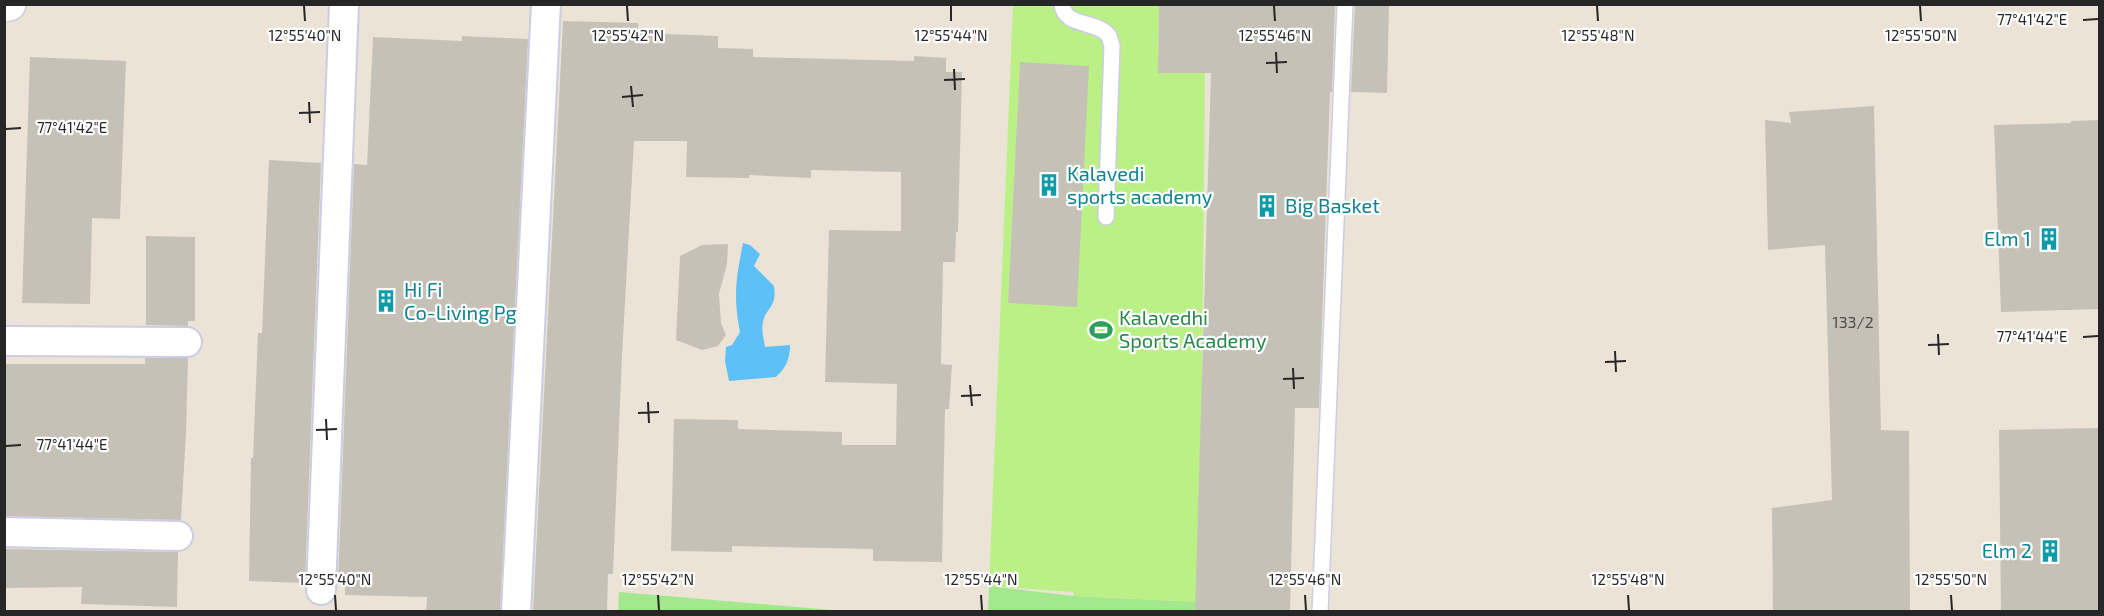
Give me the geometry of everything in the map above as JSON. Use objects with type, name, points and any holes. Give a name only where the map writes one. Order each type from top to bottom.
[{"type":"main road","points":[[4,5],[9,4]]},
{"type":"street","points":[[321,590],[344,4]]},
{"type":"street","points":[[516,612],[546,4]]},
{"type":"street","points":[[4,341],[187,342]]},
{"type":"street","points":[[4,532],[178,536]]},
{"type":"lane","points":[[1062,4],[1069,18],[1099,29],[1108,35],[1112,46],[1106,217]]},
{"type":"lane","points":[[1320,612],[1345,4]]},
{"type":"green space","name":"Kalavedhi Sports Academy","points":[[1013,5],[1159,5],[1158,73],[1205,73],[1200,602],[1074,596],[1073,592],[989,586]]},
{"type":"green space","points":[[989,586],[1074,596],[1200,602],[1200,612],[988,612]]},
{"type":"green space","points":[[619,592],[844,611],[618,611]]},
{"type":"water","points":[[743,243],[750,245],[760,254],[754,266],[774,286],[773,303],[762,325],[765,347],[790,345],[790,350],[787,363],[776,377],[729,381],[725,361],[726,347],[732,345],[740,332],[736,287]]},
{"type":"building","name":"Big Basket","points":[[1159,4],[1335,4],[1319,408],[1295,408],[1290,612],[1195,612],[1211,73],[1158,73]]},
{"type":"building","points":[[1355,4],[1389,4],[1387,93],[1351,92]]},
{"type":"building","points":[[563,21],[638,23],[638,33],[718,36],[718,48],[753,49],[753,57],[914,61],[914,56],[946,58],[946,72],[962,72],[958,232],[956,232],[955,262],[943,262],[941,364],[952,365],[949,409],[945,409],[942,562],[873,561],[873,549],[732,546],[732,552],[671,551],[674,419],[738,420],[738,429],[842,432],[842,445],[896,445],[897,384],[825,382],[829,230],[901,231],[901,172],[811,170],[811,178],[749,175],[749,178],[686,177],[687,141],[634,141],[613,574],[608,574],[607,612],[533,612]]},
{"type":"building","points":[[462,36],[528,39],[500,612],[426,612],[427,597],[345,595],[345,584],[338,584],[354,164],[367,165],[373,37],[462,41]]},
{"type":"building","points":[[30,57],[126,61],[120,219],[92,218],[90,304],[22,303]]},
{"type":"building","name":"Kalavedi sports academy","points":[[1020,62],[1089,66],[1077,307],[1008,303]]},
{"type":"building","points":[[1874,106],[1881,430],[1909,431],[1910,612],[1773,612],[1772,508],[1832,500],[1825,245],[1768,250],[1765,120],[1791,123],[1789,112]]},
{"type":"building","name":"Elm 1","points":[[2100,120],[2100,309],[2001,312],[1994,125]]},
{"type":"building","points":[[269,160],[321,163],[305,583],[249,581],[251,458],[253,458],[258,333],[262,333]]},
{"type":"building","points":[[146,236],[195,237],[195,321],[188,321],[188,326],[146,325]]},
{"type":"building","points":[[728,244],[727,264],[719,294],[721,323],[726,335],[718,346],[702,350],[676,340],[680,256],[702,245]]},
{"type":"building","points":[[145,358],[188,358],[181,520],[4,516],[6,469],[4,364],[145,364]]},
{"type":"building","name":"Elm 2","points":[[2100,428],[2100,612],[2001,612],[1999,430]]},
{"type":"building","points":[[4,549],[178,552],[177,607],[81,604],[82,587],[4,588]]},
{"type":"place","name":"Kalavedi sports academy","points":[[1049,185]]},
{"type":"place","name":"Big Basket","points":[[1267,206]]},
{"type":"place","name":"Elm 1","points":[[2049,239]]},
{"type":"place","name":"Hi Fi Co-Living Pg","points":[[386,301]]},
{"type":"place","name":"Kalavedhi Sports Academy","points":[[1101,330]]},
{"type":"place","name":"Elm 2","points":[[2050,551]]}]
